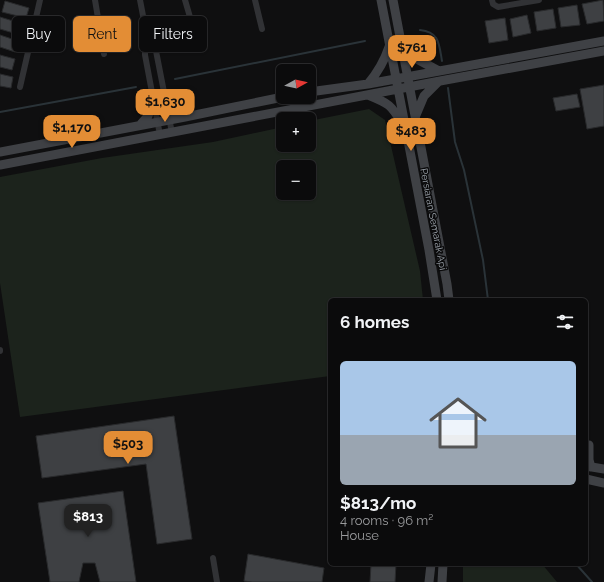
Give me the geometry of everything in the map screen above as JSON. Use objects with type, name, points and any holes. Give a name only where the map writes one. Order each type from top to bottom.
[{"type":"street","points":[[20,87],[40,0]]},
{"type":"street","points":[[95,0],[104,54]]},
{"type":"street","points":[[140,0],[143,16]]},
{"type":"street","points":[[185,0],[190,16]]},
{"type":"street","points":[[255,0],[262,29]]},
{"type":"street","name":"Persiaran Semarak Api","points":[[380,0],[429,250],[437,298]]},
{"type":"street","name":"Persiaran Semarak Api","points":[[393,0],[416,116],[449,298]]},
{"type":"street","points":[[492,2],[498,7],[539,0]]},
{"type":"street","points":[[316,91],[368,84],[604,41]]},
{"type":"street","points":[[402,45],[413,57],[438,71]]},
{"type":"street","points":[[368,84],[378,73],[390,46]]},
{"type":"street","points":[[0,165],[604,51]]},
{"type":"street","points":[[145,52],[160,135]]},
{"type":"street","points":[[156,52],[172,133]]},
{"type":"street","points":[[416,116],[424,96],[440,81]]},
{"type":"street","points":[[368,95],[386,103],[394,109],[406,130]]},
{"type":"street","points":[[164,96],[168,105],[173,110],[186,117]]},
{"type":"street","points":[[0,152],[276,98]]},
{"type":"street","points":[[141,124],[149,113],[153,101]]},
{"type":"street","points":[[589,445],[588,466],[604,469]]},
{"type":"street","points":[[588,479],[604,483]]},
{"type":"street","points":[[213,558],[217,582]]},
{"type":"street","points":[[429,582],[431,566]]},
{"type":"street","points":[[442,582],[443,566]]},
{"type":"shaded area","points":[[369,109],[385,120],[420,271],[423,298],[328,298],[328,376],[20,417],[0,283],[0,177],[102,158],[213,142],[276,128],[276,152],[316,152],[316,120]]},
{"type":"shaded area","points":[[463,566],[544,566],[557,582],[463,582]]},
{"type":"building","points":[[603,0],[604,21],[587,24],[582,4]]},
{"type":"building","points":[[5,1],[29,8],[27,16],[18,16],[2,12]]},
{"type":"building","points":[[577,5],[580,25],[561,27],[558,8]]},
{"type":"building","points":[[553,9],[556,28],[537,31],[534,12]]},
{"type":"building","points":[[527,15],[531,33],[513,37],[510,19]]},
{"type":"building","points":[[0,17],[12,21],[12,33],[0,29]]},
{"type":"building","points":[[505,18],[508,40],[489,43],[485,21]]},
{"type":"building","points":[[0,35],[12,39],[12,51],[0,47]]},
{"type":"building","points":[[0,55],[15,59],[12,70],[0,67]]},
{"type":"building","points":[[0,74],[13,77],[11,88],[0,86]]},
{"type":"building","points":[[604,85],[604,126],[587,129],[580,89]]},
{"type":"building","points":[[577,94],[580,107],[556,111],[553,98]]},
{"type":"building","points":[[174,416],[192,539],[157,544],[146,464],[42,478],[36,436]]},
{"type":"building","points":[[123,491],[136,582],[100,582],[95,563],[83,563],[79,582],[50,582],[38,503]]},
{"type":"building","points":[[248,554],[324,568],[322,582],[244,581]]},
{"type":"building","points":[[371,566],[396,566],[395,582],[370,582]]},
{"type":"waterway","points":[[420,30],[427,31],[435,36],[439,45],[442,61]]},
{"type":"waterway","points":[[175,79],[365,41]]},
{"type":"waterway","points":[[0,112],[136,87]]},
{"type":"waterway","points":[[448,88],[455,142],[464,170],[483,260],[488,298]]},
{"type":"waterway","points":[[578,566],[592,582]]}]
